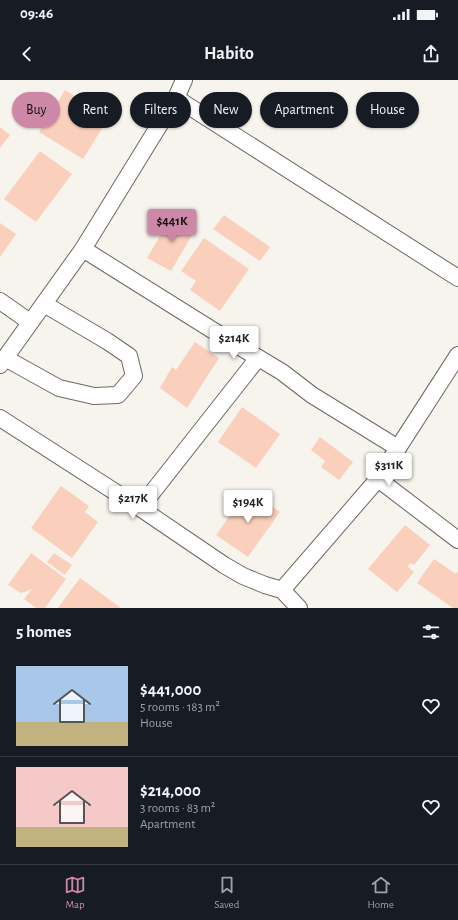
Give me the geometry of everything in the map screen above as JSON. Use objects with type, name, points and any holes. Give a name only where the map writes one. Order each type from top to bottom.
[{"type":"street","points":[[179,92],[184,80]]},
{"type":"street","points":[[191,108],[458,278]]},
{"type":"street","points":[[44,304],[108,341],[129,356],[134,376],[118,395],[94,396],[59,388],[3,362],[30,322],[83,249],[158,128]]},
{"type":"street","points":[[83,249],[282,372],[312,395],[398,448]]},
{"type":"street","points":[[0,301],[30,322]]},
{"type":"street","points":[[282,590],[378,479],[458,355]]},
{"type":"street","points":[[140,508],[258,358]]},
{"type":"street","points":[[0,418],[140,508],[224,565],[243,576],[282,590],[299,608]]},
{"type":"street","points":[[378,479],[458,540]]},
{"type":"building","points":[[65,90],[68,92],[68,128],[102,128],[83,159],[39,132],[41,128],[60,128],[60,98]]},
{"type":"building","points":[[0,127],[10,135],[0,148]]},
{"type":"building","points":[[40,151],[72,174],[36,222],[4,199]]},
{"type":"building","points":[[173,214],[196,228],[171,271],[147,258]]},
{"type":"building","points":[[224,215],[270,247],[260,261],[213,229]]},
{"type":"building","points":[[0,223],[16,234],[0,257]]},
{"type":"building","points":[[204,238],[249,269],[220,311],[190,290],[196,281],[181,271]]},
{"type":"building","points":[[195,342],[219,358],[187,408],[160,388],[172,367],[176,370]]},
{"type":"building","points":[[242,407],[280,434],[256,468],[218,442]]},
{"type":"building","points":[[320,437],[353,462],[339,480],[321,467],[325,461],[311,450]]},
{"type":"building","points":[[61,486],[89,506],[85,512],[98,522],[72,558],[31,528]]},
{"type":"building","points":[[248,490],[280,512],[248,557],[216,535]]},
{"type":"building","points":[[405,525],[430,545],[414,565],[411,563],[407,566],[414,572],[397,592],[368,569]]},
{"type":"building","points":[[31,553],[66,579],[45,608],[36,608],[24,599],[32,589],[21,593],[8,585]]},
{"type":"building","points":[[54,553],[72,565],[65,575],[47,562]]},
{"type":"building","points":[[434,559],[456,574],[458,571],[458,608],[453,608],[417,583]]},
{"type":"building","points":[[80,578],[121,608],[58,608]]}]
